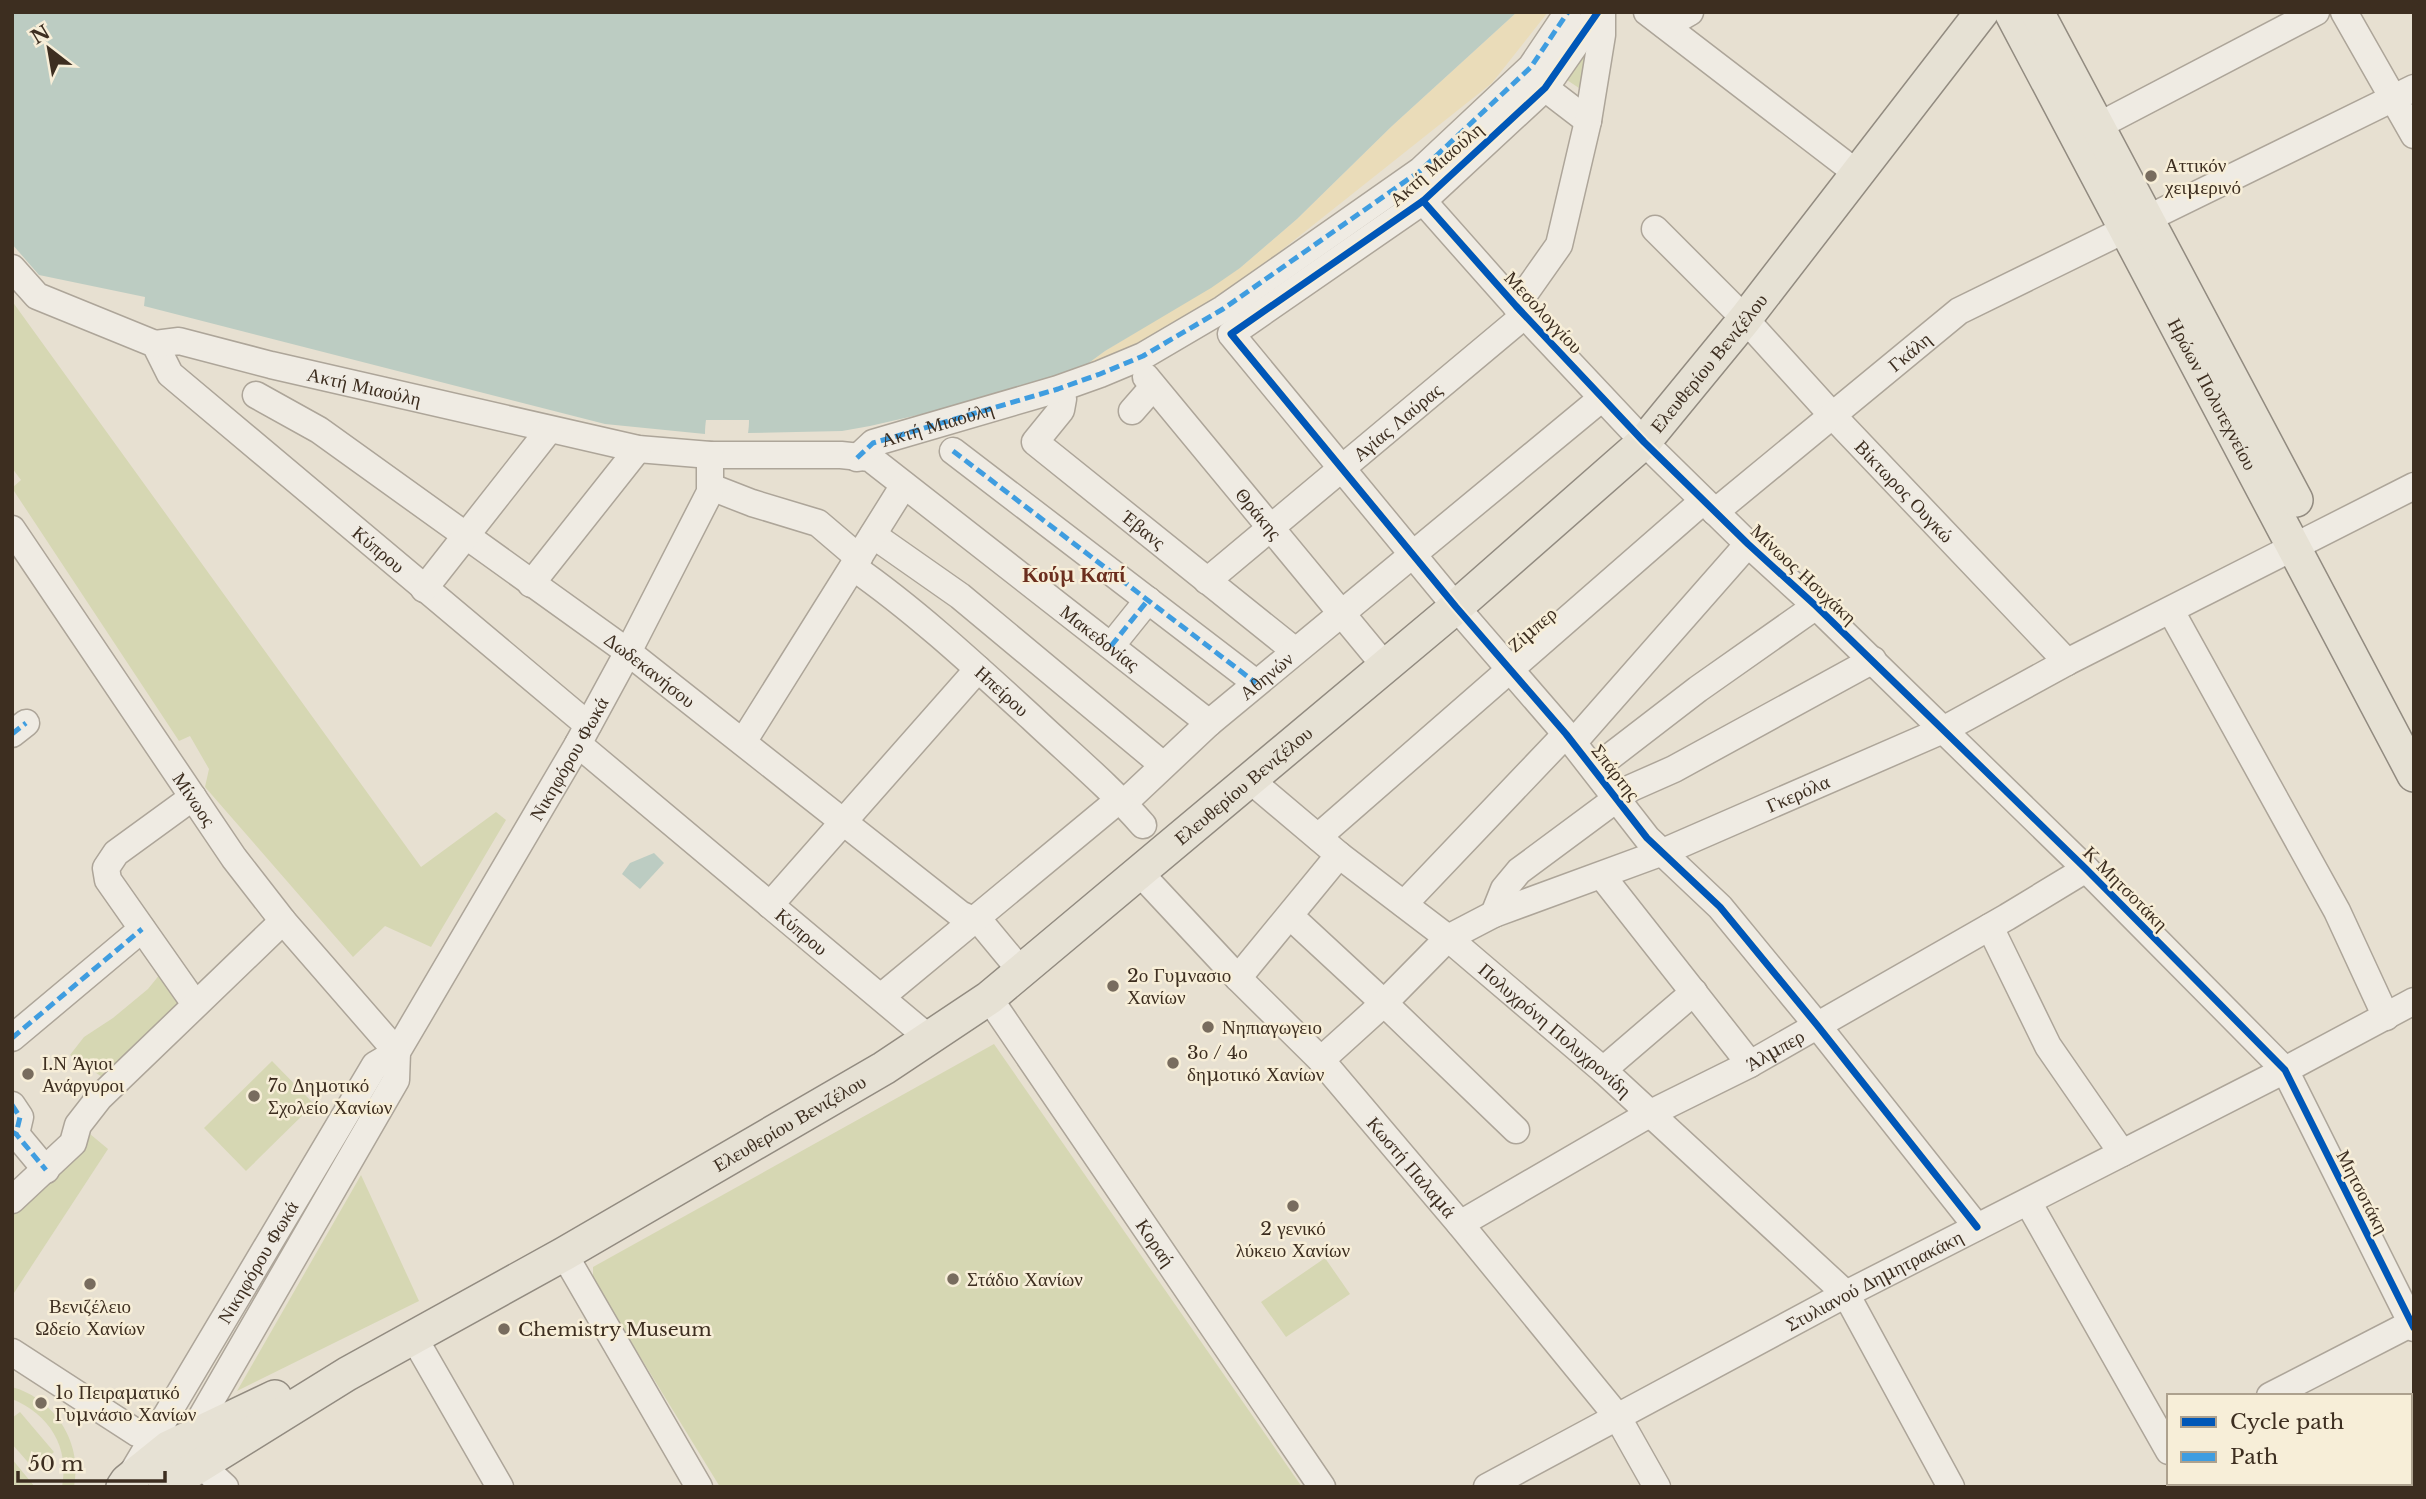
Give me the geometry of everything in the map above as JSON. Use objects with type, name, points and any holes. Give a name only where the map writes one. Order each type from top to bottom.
[{"type":"main road","name":"Ελευθερίου Βενιζέλου","points":[[165,1487],[206,1462],[269,1399],[318,1380],[346,1374],[564,1254],[930,1039],[989,998],[1456,607],[1644,442],[1745,319],[1982,12]]},
{"type":"main road","name":"Ηρώων Πολυτεχνείου","points":[[2011,12],[2137,224],[2305,542],[2414,775]]},
{"type":"main road","points":[[2037,12],[2098,126],[2137,224]]},
{"type":"main road","points":[[2305,542],[2414,725]]},
{"type":"main road","name":"Ελευθερίου Βενιζέλου","points":[[125,1484],[168,1448],[206,1462]]},
{"type":"street","name":"Ακτή Μιαούλη","points":[[155,344],[179,341],[271,365],[638,449],[710,455],[841,455],[857,458],[873,443],[1100,374],[1143,356],[1223,309],[1420,171],[1531,67],[1569,12]]},
{"type":"street","name":"Ακτή Μιαούλη","points":[[1231,334],[1423,201],[1545,88],[1600,12]]},
{"type":"street","name":"Αγίας Λαύρας","points":[[1207,581],[1520,311],[1559,245],[1588,121],[1602,35],[1600,12]]},
{"type":"street","points":[[1656,19],[1690,12]]},
{"type":"street","points":[[2098,126],[2316,12]]},
{"type":"street","points":[[2344,12],[2404,93],[2414,135]]},
{"type":"street","points":[[1656,19],[1858,174]]},
{"type":"street","points":[[1545,88],[1588,121]]},
{"type":"street","name":"Γκάλη","points":[[1709,506],[1833,416],[1959,311],[2404,93]]},
{"type":"street","name":"Μεσολογγίου","points":[[1423,201],[1520,311],[1644,442]]},
{"type":"street","name":"Βίκτωρος Ουγκώ","points":[[1655,229],[1745,319],[2067,663]]},
{"type":"street","points":[[12,268],[37,296],[155,344]]},
{"type":"street","name":"Σπάρτης","points":[[1231,334],[1508,670],[1570,738],[1647,838],[1720,907],[1977,1227]]},
{"type":"street","name":"Κύπρου","points":[[155,344],[170,374],[424,589],[770,905],[930,1039]]},
{"type":"street","points":[[237,431],[271,365]]},
{"type":"street","name":"Θράκης","points":[[1132,411],[1150,382],[1385,666]]},
{"type":"street","name":"Δωδεκανήσου","points":[[256,396],[319,430],[628,652],[960,914],[982,924],[1021,971]]},
{"type":"street","name":"Αθηνών","points":[[881,997],[1122,801],[1294,650],[1602,398]]},
{"type":"street","name":"Έβανς","points":[[1063,399],[1062,410],[1035,442],[1294,650]]},
{"type":"street","points":[[424,589],[550,430]]},
{"type":"street","name":"Μίνωος Ησυχάκη","points":[[1644,442],[1943,730]]},
{"type":"street","points":[[531,584],[638,449]]},
{"type":"street","points":[[953,451],[1256,683]]},
{"type":"street","name":"Νικηφόρου Φωκά","points":[[159,1487],[206,1462],[396,1080],[397,1052],[583,735],[711,487],[710,455]]},
{"type":"street","name":"Μακεδονίας","points":[[857,458],[870,458],[1209,723]]},
{"type":"street","points":[[743,742],[904,485]]},
{"type":"street","name":"Γκερόλα","points":[[1321,1060],[1384,1003],[1448,938],[1493,914],[1663,852],[1943,730],[2067,663],[2414,486]]},
{"type":"street","name":"Ηπείρου","points":[[711,487],[818,523],[877,584],[978,669],[1122,801],[1143,825]]},
{"type":"street","name":"Ζίμπερ","points":[[1318,837],[1508,670],[1709,506]]},
{"type":"street","name":"Μίνωος","points":[[12,529],[234,859],[283,921],[397,1052]]},
{"type":"street","points":[[873,535],[960,596],[1163,765]]},
{"type":"street","points":[[1404,904],[1570,738],[1748,544]]},
{"type":"street","points":[[1111,646],[1148,600]]},
{"type":"street","points":[[1594,769],[1699,689],[1816,606]]},
{"type":"street","points":[[2171,611],[2337,911],[2386,1017]]},
{"type":"street","points":[[1493,914],[1504,889],[1519,871],[1630,788],[1674,769],[1872,660]]},
{"type":"street","points":[[770,905],[978,669]]},
{"type":"street","name":"Κ Μητσοτάκη","points":[[1943,730],[2086,869],[2285,1070]]},
{"type":"street","name":"Πολυχρόνη Πολυχρονίδη","points":[[1250,779],[1339,855],[1448,938],[1603,1070],[1846,1294],[1951,1487]]},
{"type":"street","points":[[193,797],[116,853],[106,868],[108,880],[195,1004]]},
{"type":"street","points":[[1238,978],[1339,855]]},
{"type":"street","name":"Άλμπερ","points":[[1460,1224],[1651,1113],[1750,1064],[2086,869]]},
{"type":"street","name":"Κωστή Παλαμά","points":[[1139,872],[1238,978],[1321,1060],[1460,1224],[1617,1416],[1657,1487]]},
{"type":"street","points":[[1602,876],[1750,1064]]},
{"type":"street","points":[[1290,916],[1516,1130]]},
{"type":"street","points":[[12,1200],[73,1143],[78,1125],[99,1098],[283,921]]},
{"type":"street","points":[[1990,927],[2048,1046],[2122,1153]]},
{"type":"street","points":[[12,1038],[142,929]]},
{"type":"street","points":[[1603,1070],[1694,992]]},
{"type":"street","name":"Κοραή","points":[[989,998],[1322,1487]]},
{"type":"street","name":"Στυλιανού Δημητρακάκη","points":[[1487,1487],[1846,1294],[2414,1002]]},
{"type":"street","name":"Νικηφόρου Φωκά","points":[[125,1484],[374,1065],[397,1052]]},
{"type":"street","name":"Μητσοτάκη","points":[[2285,1070],[2413,1324]]},
{"type":"street","points":[[12,1105],[20,1116],[14,1133],[46,1170]]},
{"type":"street","points":[[2028,1202],[2167,1447]]},
{"type":"street","points":[[564,1254],[699,1487]]},
{"type":"street","points":[[2274,1394],[2413,1324]]},
{"type":"street","points":[[413,1336],[500,1487]]},
{"type":"street","points":[[12,1352],[137,1433],[206,1462]]},
{"type":"street","points":[[181,1390],[206,1462]]},
{"type":"green space","points":[[1594,32],[1588,94],[1564,78]]},
{"type":"green space","points":[[12,301],[421,867],[496,812],[506,820],[431,947],[385,926],[353,957],[205,787],[209,769],[190,736],[179,741],[12,488],[21,480],[12,468]]},
{"type":"green space","points":[[165,968],[188,998],[105,1079],[70,1055],[84,1037],[113,1018],[148,989]]},
{"type":"green space","name":"Στάδιο Χανίων","points":[[994,1044],[1302,1487],[720,1487],[593,1280],[593,1267]]},
{"type":"green space","points":[[272,1061],[314,1104],[246,1171],[204,1128]]},
{"type":"green space","points":[[84,1129],[108,1149],[12,1296],[12,1212]]},
{"type":"green space","points":[[361,1175],[419,1301],[237,1391]]},
{"type":"green space","points":[[1325,1258],[1350,1294],[1286,1337],[1261,1302]]},
{"type":"green space","points":[[12,1387],[41,1401],[62,1425],[74,1454],[74,1487],[62,1487],[63,1458],[54,1434],[37,1413],[12,1399]]},
{"type":"green space","points":[[20,1412],[54,1452],[34,1469],[12,1444],[12,1418]]},
{"type":"green space","points":[[12,1459],[35,1487],[12,1487]]},
{"type":"sand","points":[[1517,12],[1548,12],[1492,83],[1239,284],[1132,351],[1071,376],[1105,351],[1240,268],[1297,219],[1392,126]]},
{"type":"shaded area","points":[[12,12],[1517,12],[1392,126],[1297,219],[1240,268],[1105,351],[1071,376],[966,404],[842,431],[748,433],[749,420],[706,420],[705,434],[605,424],[144,306],[145,297],[39,275],[12,244]]},
{"type":"shaded area","points":[[654,853],[664,863],[640,889],[622,874],[630,863]]},
{"type":"pier","points":[[706,420],[749,420],[748,433],[745,433],[745,424],[709,423],[709,434],[705,434]]},
{"type":"marked path","points":[[857,458],[873,443],[1058,389],[1100,374],[1143,356],[1223,309],[1420,171],[1531,67],[1568,12]]},
{"type":"marked path","points":[[953,451],[1256,683]]},
{"type":"marked path","points":[[1111,646],[1148,600]]},
{"type":"marked path","points":[[12,734],[26,723]]},
{"type":"marked path","points":[[12,1038],[142,929]]},
{"type":"marked path","points":[[12,1105],[20,1117],[16,1134]]},
{"type":"marked path","points":[[12,1132],[46,1170]]},
{"type":"cycle path","points":[[1598,12],[1545,88],[1423,201],[1231,334],[1456,607],[1566,734],[1647,838],[1720,907],[1977,1227]]},
{"type":"cycle path","points":[[1423,201],[1516,306],[1644,442],[2086,869],[2285,1070],[2414,1328]]},
{"type":"place","name":"Αττικόν χειμερινό","points":[[2151,176]]},
{"type":"place","name":"2ο Γυμνασιο Χανίων","points":[[1113,986]]},
{"type":"place","name":"Νηπιαγωγειο","points":[[1208,1027]]},
{"type":"place","name":"3ο / 4ο δημοτικό Χανίων","points":[[1173,1063]]},
{"type":"place","name":"Ι.Ν Άγιοι Ανάργυροι","points":[[28,1074]]},
{"type":"place","name":"7ο Δημοτικό Σχολείο Χανίων","points":[[254,1096]]},
{"type":"place","name":"2 γενικό λύκειο Χανίων","points":[[1293,1206]]},
{"type":"place","name":"Στάδιο Χανίων","points":[[953,1279]]},
{"type":"place","name":"Βενιζέλειο Ωδείο Χανίων","points":[[90,1284]]},
{"type":"place","name":"Chemistry Museum","points":[[504,1329]]},
{"type":"place","name":"1ο Πειραματικό Γυμνάσιο Χανίων","points":[[41,1403]]},
{"type":"district","name":"Κούμ Καπί","points":[[1074,575]]}]
